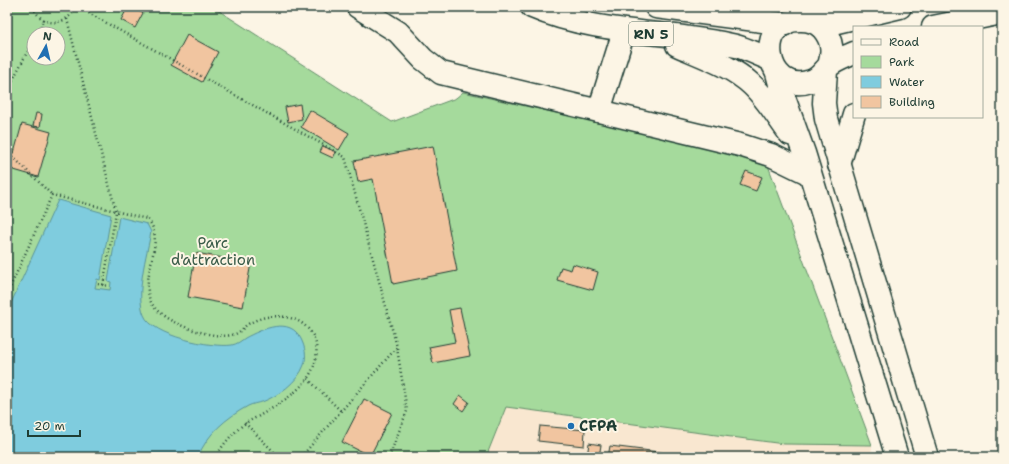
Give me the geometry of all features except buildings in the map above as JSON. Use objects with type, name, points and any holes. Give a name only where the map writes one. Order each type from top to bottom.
[{"type":"main road","points":[[358,7],[398,32],[423,59],[441,72],[755,150],[810,174]]},
{"type":"main road","name":"RN 5","points":[[532,7],[572,20],[624,31],[736,46],[774,66]]},
{"type":"main road","name":"RN 5","points":[[656,7],[785,24]]},
{"type":"main road","points":[[801,7],[828,15]]},
{"type":"main road","points":[[897,457],[804,154],[782,92],[769,49],[771,39],[777,30],[785,24],[828,15],[900,7]]},
{"type":"main road","points":[[935,26],[1002,13]]},
{"type":"main road","points":[[828,15],[828,36],[832,46],[832,56],[827,68],[824,102],[839,166],[927,457]]},
{"type":"main road","points":[[599,111],[624,31]]},
{"type":"main road","points":[[650,34],[714,61],[734,72],[752,85],[766,101],[804,154]]},
{"type":"main road","points":[[774,66],[784,78],[802,83],[811,81],[827,68],[853,54]]},
{"type":"main road","points":[[839,166],[853,117]]},
{"type":"path","points":[[33,7],[38,15],[44,20],[52,22],[67,19],[78,7],[345,157],[397,347],[407,411],[389,457]]},
{"type":"path","points":[[67,19],[116,212],[103,286]]},
{"type":"path","points":[[41,26],[44,20]]},
{"type":"path","points":[[7,91],[26,54]]},
{"type":"path","points":[[7,151],[52,195],[147,220],[154,228],[155,234],[148,292],[150,301],[157,311],[173,322],[186,328],[222,335],[236,333],[249,323],[269,317],[281,316],[299,322],[310,331],[316,346],[314,365],[308,379],[291,395],[245,423],[228,439],[216,457]]},
{"type":"path","points":[[7,294],[52,195]]},
{"type":"path","points":[[98,284],[108,286]]},
{"type":"path","points":[[301,457],[397,347]]},
{"type":"path","points":[[308,379],[341,411]]},
{"type":"path","points":[[245,423],[279,457]]},
{"type":"shaded area","name":"CFPA","points":[[506,407],[784,444],[872,445],[871,457],[486,457]]},
{"type":"green space","name":"Parc d'attraction","points":[[7,7],[213,7],[392,122],[456,98],[463,92],[766,160],[872,445],[784,444],[506,407],[486,457],[7,457]]},
{"type":"water","points":[[58,200],[111,215],[100,280],[97,279],[95,288],[110,290],[111,282],[108,281],[119,217],[147,224],[151,232],[141,285],[141,296],[144,315],[149,322],[158,329],[170,335],[211,345],[236,344],[259,331],[275,326],[290,328],[296,332],[301,339],[305,352],[304,365],[297,377],[281,392],[262,402],[248,406],[225,421],[212,434],[198,457],[7,457],[7,312]]},
{"type":"place","name":"CFPA","points":[[571,426]]}]
